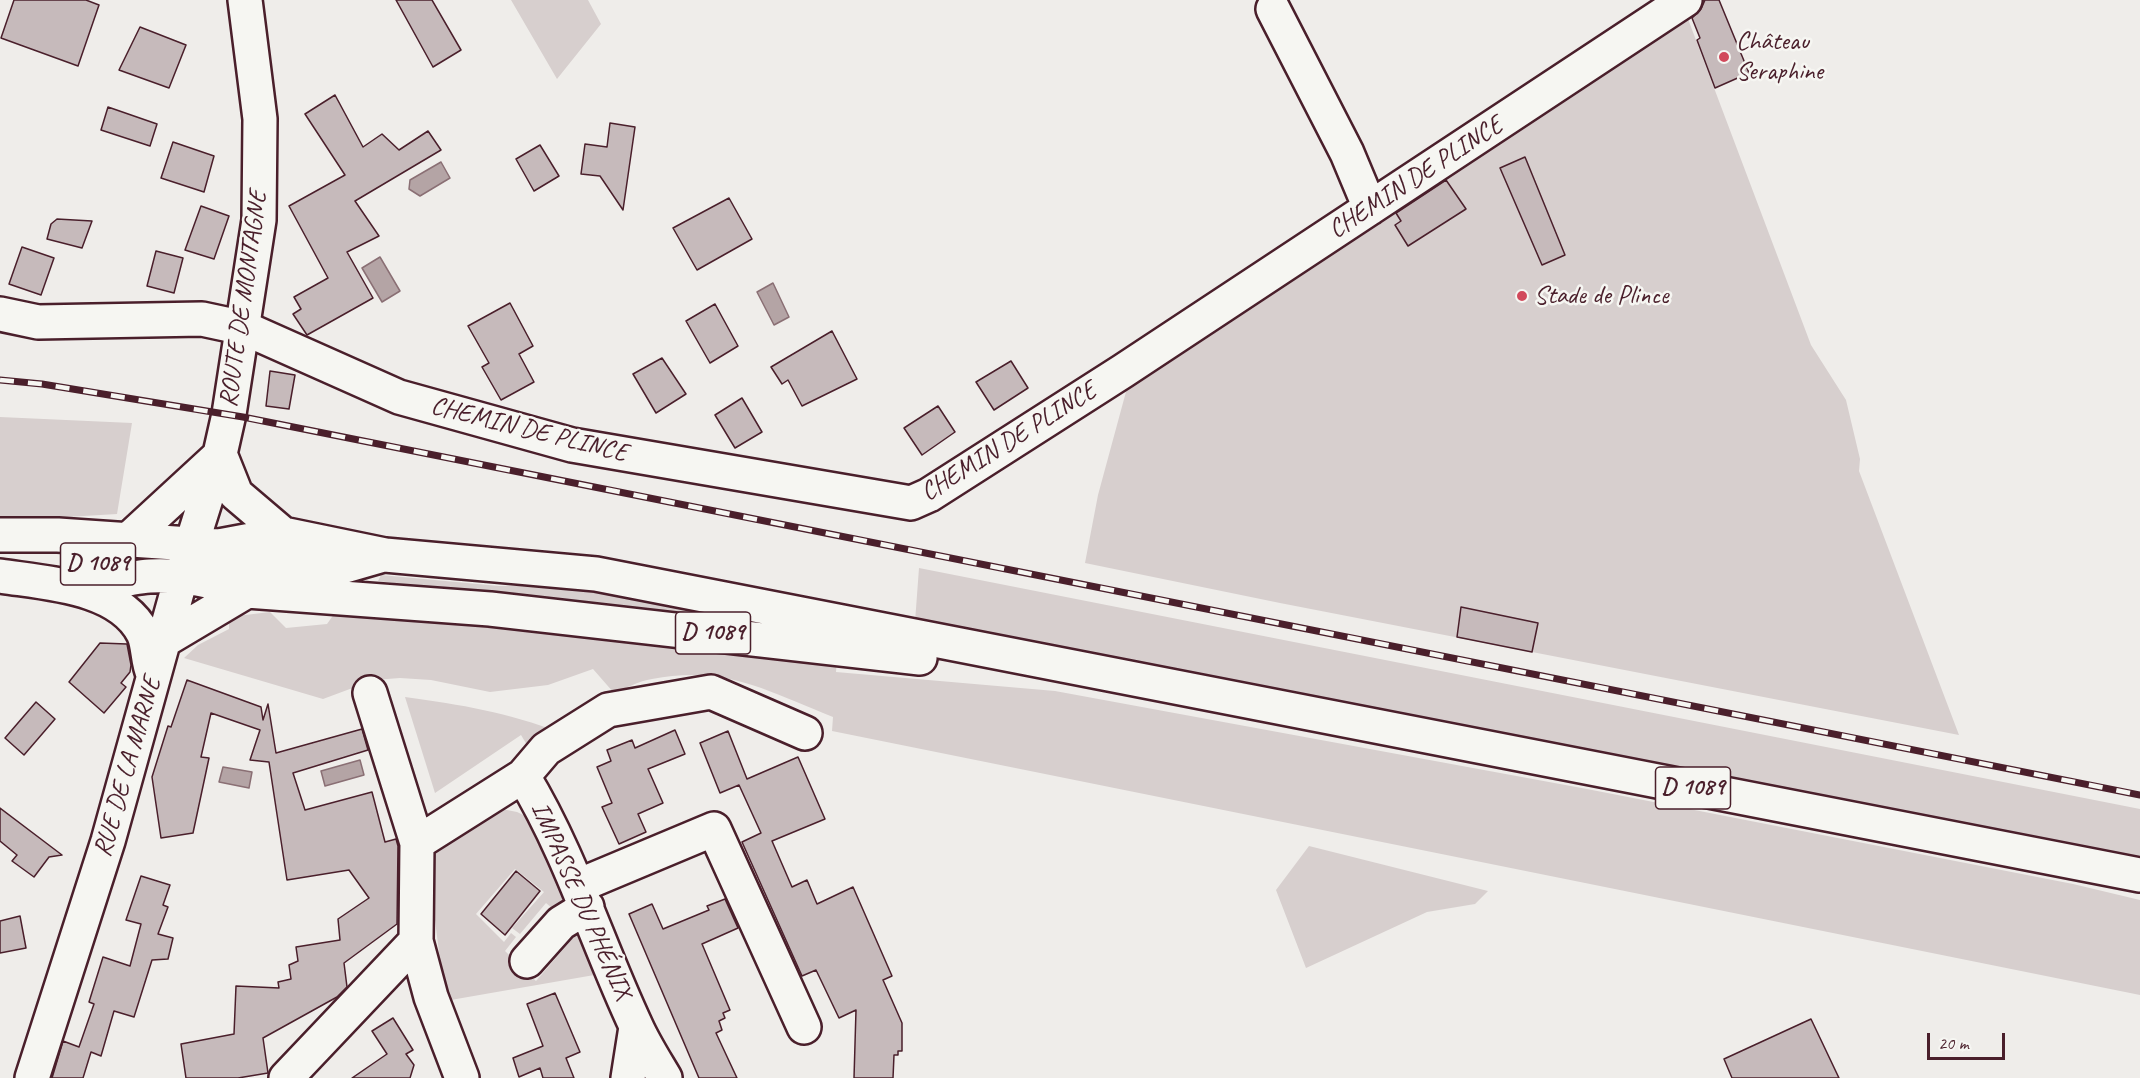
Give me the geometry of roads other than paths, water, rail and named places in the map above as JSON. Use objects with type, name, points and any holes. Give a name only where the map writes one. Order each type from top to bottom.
[{"type":"main road","name":"ROUTE DE MONTAGNE","points":[[220,454],[244,328],[259,220],[260,119],[245,0]]},
{"type":"main road","name":"CHEMIN DE PLINCE","points":[[0,314],[38,322],[202,319],[244,328],[399,397],[572,445],[923,505],[929,495],[1031,435],[1685,0]]},
{"type":"main road","points":[[1273,9],[1347,153],[1370,208]]},
{"type":"main road","points":[[128,540],[220,454],[236,494],[283,534]]},
{"type":"main road","name":"RUE DE LA MARNE","points":[[32,1078],[108,841],[181,578],[220,454]]},
{"type":"main road","name":"D 1089","points":[[0,535],[192,545],[235,544],[283,534],[385,555],[596,574],[2140,875]]},
{"type":"main road","name":"D 1089","points":[[0,570],[162,561],[192,545]]},
{"type":"main road","name":"D 1089","points":[[181,578],[220,563],[335,569],[385,555]]},
{"type":"main road","name":"D 1089","points":[[0,576],[85,589],[149,576],[181,578],[212,581],[247,591],[490,609],[672,628],[1178,689]]},
{"type":"main road","points":[[85,589],[129,617],[143,634],[153,676]]},
{"type":"main road","points":[[163,641],[247,591]]},
{"type":"main road","points":[[417,843],[523,776],[546,749],[608,710],[711,692],[805,733]]},
{"type":"main road","points":[[370,693],[417,843],[416,941],[431,997],[462,1078]]},
{"type":"main road","name":"IMPASSE DU PHÉNIX","points":[[523,776],[540,804],[583,897],[636,1027],[665,1078]]},
{"type":"main road","points":[[528,961],[583,897],[714,829],[804,1027]]},
{"type":"main road","points":[[286,1078],[416,941]]},
{"type":"main road","name":"IMPASSE DU PHÉNIX","points":[[628,1078],[636,1027]]},
{"type":"railway","points":[[0,380],[42,384],[243,417],[2140,795]]},
{"type":"place","name":"Château Seraphine","points":[[1724,57]]},
{"type":"place","name":"Stade de Plince","points":[[1522,296]]}]
